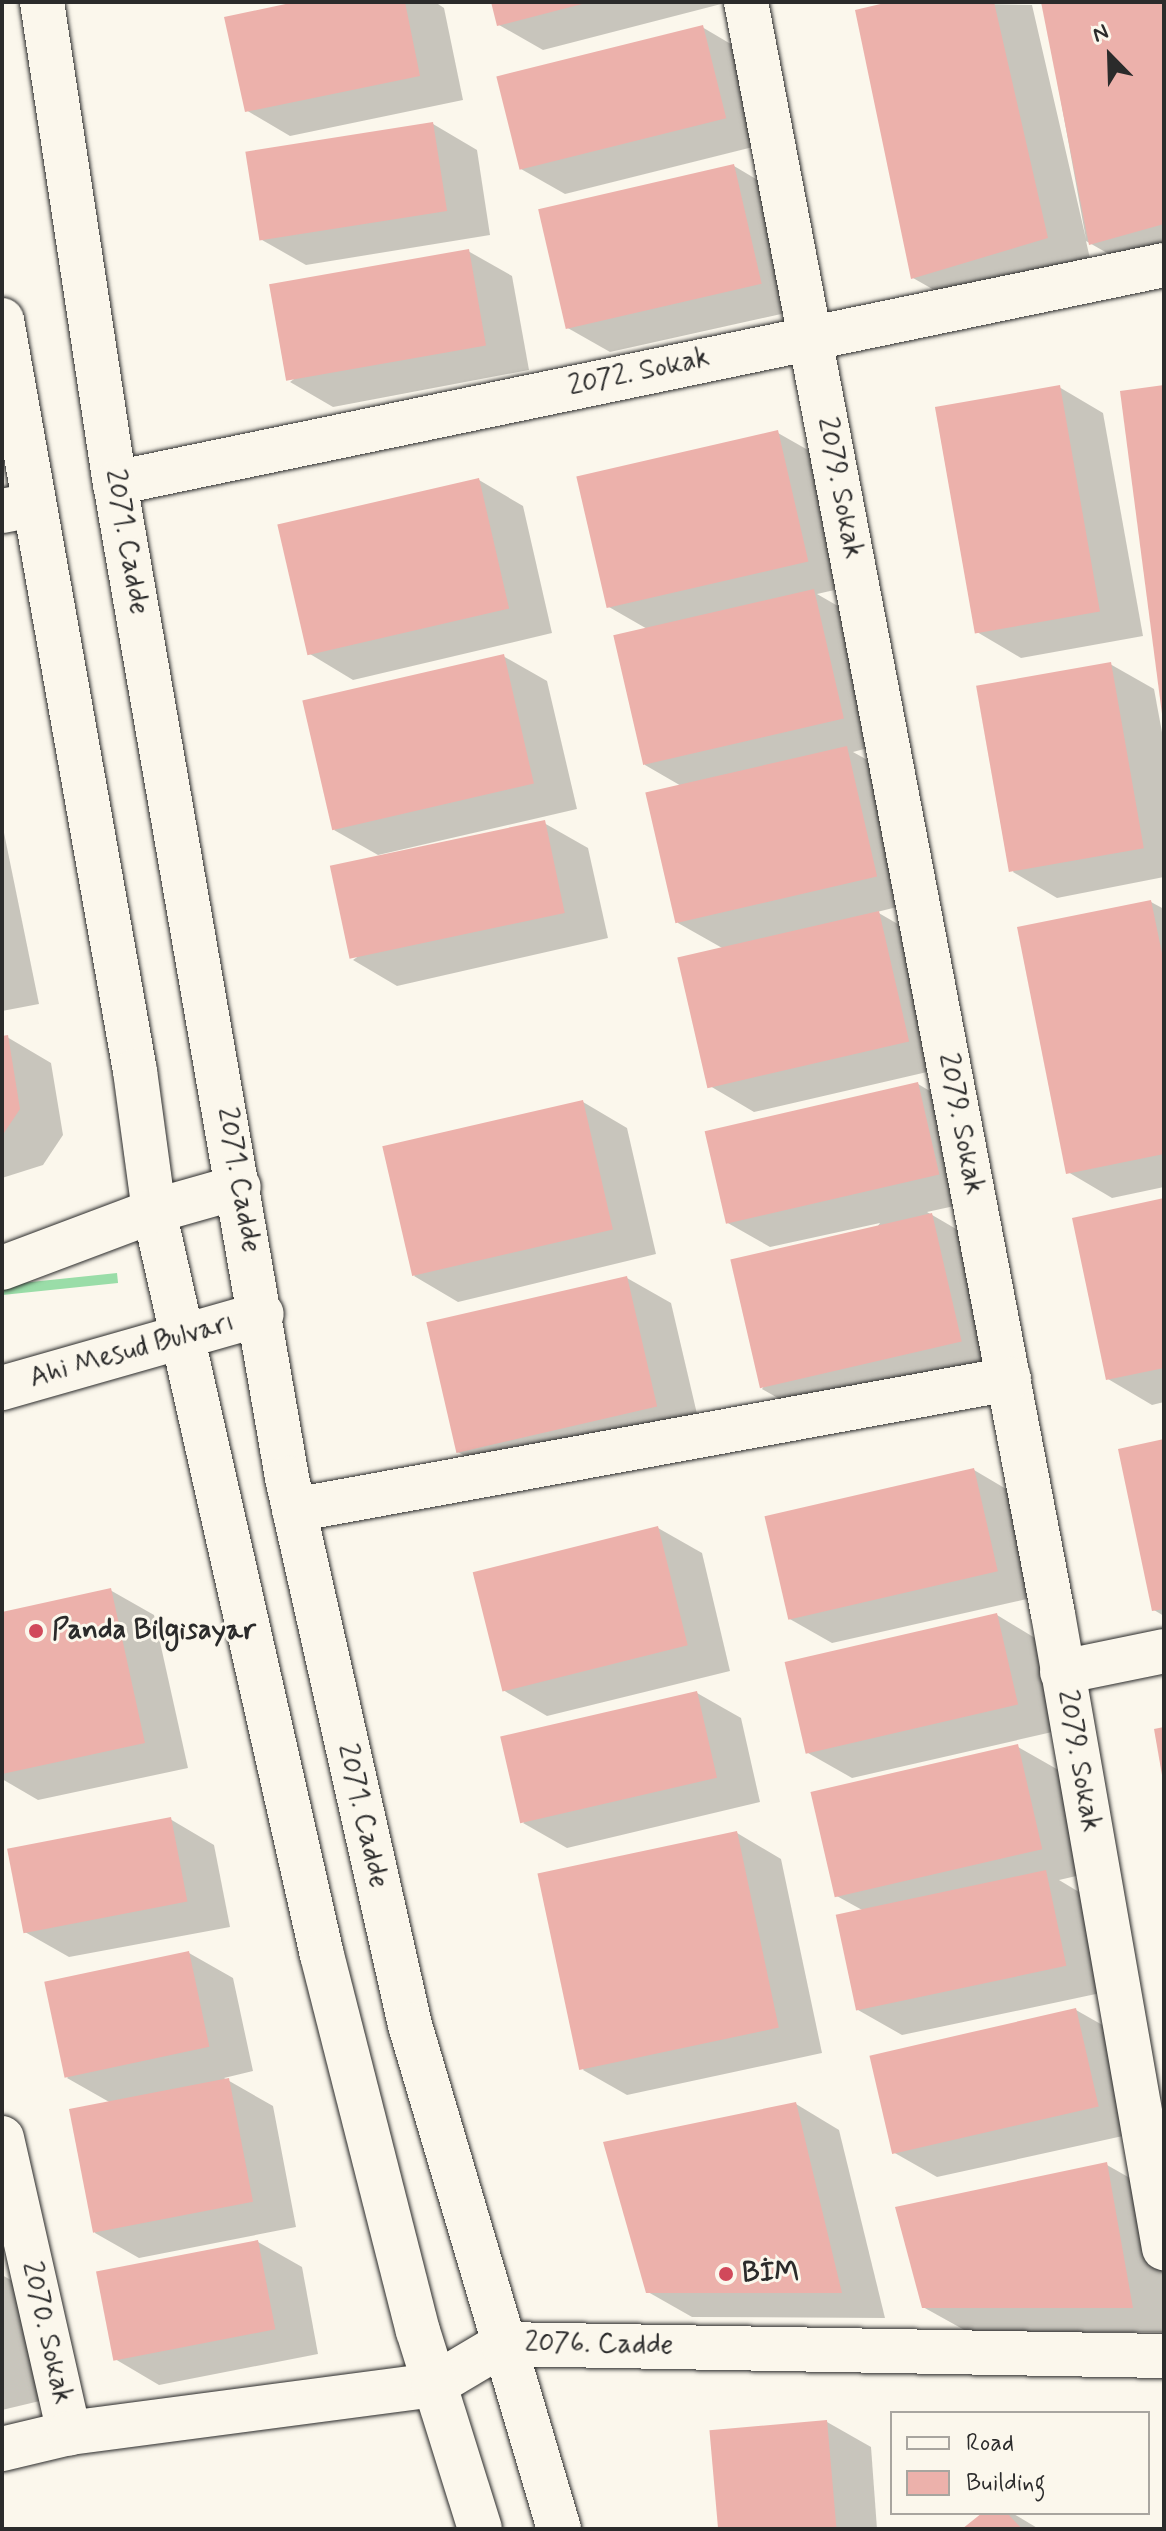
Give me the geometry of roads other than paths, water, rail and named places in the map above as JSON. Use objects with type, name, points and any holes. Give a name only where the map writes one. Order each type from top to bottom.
[{"type":"street","name":"2071. Cadde","points":[[42,2],[115,483],[294,1510],[410,2025],[559,2529]]},
{"type":"street","name":"2079. Sokak","points":[[746,2],[1009,1379],[1164,2248]]},
{"type":"street","name":"2072. Sokak","points":[[115,483],[1164,265]]},
{"type":"street","points":[[2,320],[18,508],[135,1071],[154,1211],[322,1955],[434,2385],[480,2529]]},
{"type":"street","points":[[2,1268],[154,1211],[239,1187]]},
{"type":"street","name":"Ahi Mesud Bulvarı","points":[[2,1388],[183,1333],[262,1314]]},
{"type":"street","points":[[294,1510],[1009,1379]]},
{"type":"street","points":[[1062,1672],[1164,1651]]},
{"type":"street","name":"2070. Sokak","points":[[2,2138],[69,2433]]},
{"type":"street","name":"2076. Cadde","points":[[2,2449],[69,2433],[434,2385],[503,2344],[1164,2356]]},
{"type":"place","name":"Panda Bilgisayar","points":[[36,1631]]},
{"type":"place","name":"BİM","points":[[726,2274]]}]
